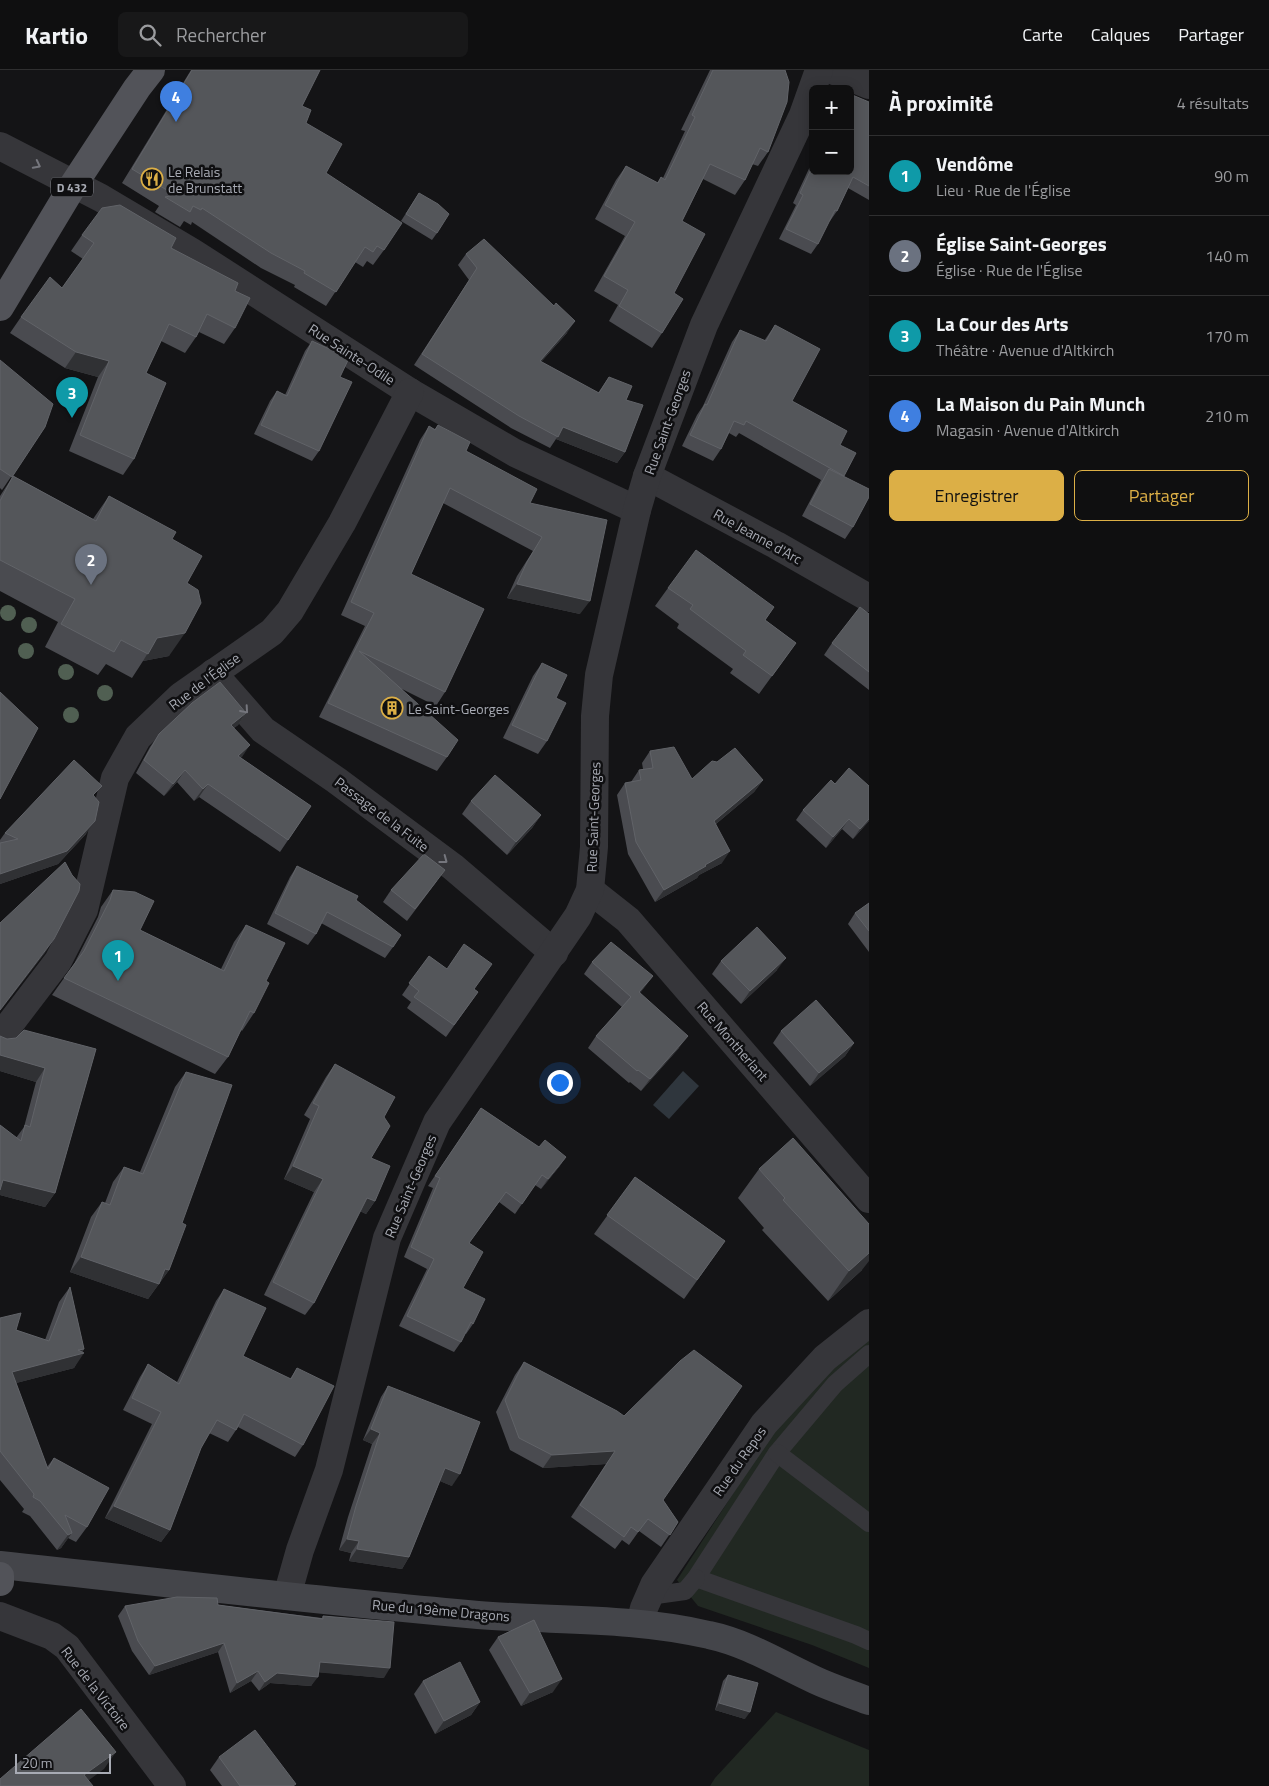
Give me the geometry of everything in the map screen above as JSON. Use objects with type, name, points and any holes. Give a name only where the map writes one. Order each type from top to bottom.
[{"type":"main road","name":"D 432","points":[[0,307],[74,184],[137,88],[151,70]]},
{"type":"main road","name":"Rue du 19ème Dragons","points":[[0,1565],[480,1615],[640,1623],[710,1635],[738,1644],[816,1681],[869,1701]]},
{"type":"main road","points":[[0,1576],[0,1582]]},
{"type":"street","name":"Rue Saint-Georges","points":[[287,1596],[300,1550],[329,1470],[388,1238],[437,1122],[554,953],[578,916],[590,890],[594,846],[595,716],[599,675],[637,510],[647,476],[704,324],[803,115],[818,70]]},
{"type":"street","points":[[832,70],[869,85]]},
{"type":"street","name":"Rue Sainte-Odile","points":[[0,146],[74,184],[192,252],[410,392],[515,453],[637,510]]},
{"type":"street","name":"Rue de l'Église","points":[[0,1036],[58,961],[84,910],[115,778],[138,736],[181,696],[272,632],[290,611],[330,545],[410,392]]},
{"type":"street","name":"Rue Jeanne d'Arc","points":[[647,476],[776,545],[869,598]]},
{"type":"street","name":"Passage de la Fuite","points":[[213,673],[263,730],[336,780],[453,867],[554,953]]},
{"type":"street","name":"Rue Montherlant","points":[[590,890],[628,920],[869,1199]]},
{"type":"street","name":"Rue du Repos","points":[[640,1623],[654,1585],[764,1424],[825,1358],[869,1323]]},
{"type":"street","name":"Rue de la Victoire","points":[[0,1616],[52,1636],[67,1647],[172,1786]]},
{"type":"lane","points":[[649,1596],[685,1591],[696,1578],[777,1453],[835,1384],[866,1361]]},
{"type":"lane","points":[[777,1453],[869,1523]]},
{"type":"lane","points":[[696,1578],[869,1641]]},
{"type":"shaded area","points":[[683,1071],[699,1086],[669,1119],[653,1105]]},
{"type":"shaded area","points":[[869,1339],[869,1668],[812,1645],[698,1606],[677,1580],[773,1432],[835,1366]]},
{"type":"shaded area","points":[[776,1712],[869,1750],[869,1786],[710,1786],[715,1778]]},
{"type":"building","points":[[192,70],[320,70],[302,106],[311,110],[306,123],[342,144],[326,173],[402,223],[384,250],[377,246],[373,252],[365,247],[336,292],[202,208],[201,210],[193,206],[190,212],[165,197],[175,195],[132,169]]},
{"type":"building","points":[[713,70],[785,70],[789,82],[787,102],[768,152],[760,148],[745,180],[710,164],[682,221],[705,234],[674,293],[683,299],[662,333],[619,306],[628,290],[604,276],[635,222],[605,205],[626,166],[658,183],[661,177],[665,180],[695,117],[692,115]]},
{"type":"building","points":[[854,96],[869,102],[869,186],[853,177],[837,211],[835,210],[818,244],[786,229],[803,195],[800,193],[809,174],[854,175]]},
{"type":"building","points":[[419,193],[438,204],[449,214],[437,233],[406,214]]},
{"type":"building","points":[[120,205],[176,238],[171,248],[238,283],[235,291],[250,298],[235,328],[207,314],[196,337],[169,324],[146,373],[166,383],[134,459],[80,435],[109,361],[76,352],[21,317],[50,277],[62,288],[94,243],[82,235],[102,208]]},
{"type":"building","points":[[484,239],[554,306],[556,303],[575,321],[540,361],[599,393],[609,377],[632,386],[626,400],[643,405],[625,452],[563,427],[558,437],[519,416],[422,354],[477,268],[466,254]]},
{"type":"building","points":[[775,325],[820,349],[792,401],[847,431],[840,445],[856,453],[844,476],[746,421],[744,425],[734,421],[721,449],[690,435],[705,404],[707,405],[740,330],[766,341]]},
{"type":"building","points":[[312,341],[349,358],[340,377],[352,382],[319,451],[261,425],[277,391],[287,396]]},
{"type":"building","points":[[0,360],[53,404],[45,427],[12,477],[0,469]]},
{"type":"building","points":[[438,425],[470,442],[466,451],[537,489],[530,503],[607,520],[590,601],[517,584],[527,562],[542,537],[450,488],[411,574],[484,609],[445,692],[359,651],[458,740],[447,757],[328,703],[374,613],[351,602],[429,426],[435,430]]},
{"type":"building","points":[[829,469],[869,489],[869,497],[853,527],[810,504]]},
{"type":"building","points":[[13,476],[96,521],[109,496],[176,532],[172,539],[202,556],[187,583],[198,590],[201,603],[185,633],[157,638],[148,654],[121,640],[114,652],[61,624],[75,599],[0,560],[0,501]]},
{"type":"building","points":[[696,550],[774,607],[765,620],[796,643],[772,676],[743,655],[746,651],[690,609],[693,605],[668,588]]},
{"type":"building","points":[[860,607],[869,614],[869,672],[832,643]]},
{"type":"building","points":[[542,663],[567,675],[556,698],[566,703],[547,741],[512,725]]},
{"type":"building","points":[[220,682],[246,713],[231,725],[250,745],[238,756],[311,806],[288,840],[208,784],[203,789],[185,770],[173,784],[144,760],[159,734],[192,703]]},
{"type":"building","points":[[0,692],[38,728],[0,799]]},
{"type":"building","points":[[674,747],[692,779],[712,761],[717,762],[735,748],[763,780],[714,821],[730,851],[664,890],[636,842],[625,783],[641,780],[639,770],[653,768],[650,751]]},
{"type":"building","points":[[74,760],[102,786],[93,795],[99,802],[95,821],[67,851],[0,874],[0,843],[18,839],[5,833]]},
{"type":"building","points":[[849,768],[869,786],[869,819],[860,829],[849,819],[833,837],[803,810],[831,780],[835,784]]},
{"type":"building","points":[[495,775],[541,815],[516,842],[471,801]]},
{"type":"building","points":[[424,854],[445,870],[415,909],[391,890]]},
{"type":"building","points":[[65,862],[72,875],[80,884],[79,891],[54,939],[0,1010],[0,923]]},
{"type":"building","points":[[297,866],[358,896],[356,900],[401,935],[393,947],[327,912],[316,934],[275,913]]},
{"type":"building","points":[[113,890],[135,892],[154,901],[140,930],[224,971],[246,925],[285,943],[266,981],[269,983],[254,1013],[250,1011],[228,1057],[64,978],[84,951],[110,900]]},
{"type":"building","points":[[869,903],[869,931],[855,913]]},
{"type":"building","points":[[757,927],[786,958],[750,991],[721,961]]},
{"type":"building","points":[[611,942],[653,976],[639,992],[688,1036],[650,1079],[637,1071],[596,1036],[631,997],[592,962]]},
{"type":"building","points":[[464,944],[492,964],[474,989],[478,992],[454,1025],[414,997],[419,991],[409,983],[429,956],[447,969]]},
{"type":"building","points":[[816,1000],[854,1043],[819,1073],[781,1031]]},
{"type":"building","points":[[24,1030],[96,1049],[55,1193],[3,1180],[0,1190],[0,1125],[21,1141],[25,1125],[30,1127],[45,1068],[0,1055],[0,1036],[7,1039],[16,1038]]},
{"type":"building","points":[[335,1064],[395,1097],[384,1117],[390,1126],[371,1158],[390,1166],[375,1201],[367,1198],[314,1303],[273,1282],[323,1179],[293,1166],[319,1106],[313,1103]]},
{"type":"building","points":[[186,1072],[232,1085],[182,1223],[186,1225],[169,1270],[165,1269],[159,1284],[81,1257],[102,1202],[110,1205],[124,1167],[143,1174]]},
{"type":"building","points":[[481,1108],[539,1147],[545,1140],[566,1157],[548,1179],[542,1175],[522,1204],[506,1192],[469,1243],[483,1252],[463,1288],[485,1299],[473,1324],[471,1322],[461,1342],[407,1316],[434,1259],[411,1247],[440,1178],[435,1176]]},
{"type":"building","points":[[793,1138],[869,1224],[869,1253],[849,1271],[783,1200],[785,1198],[759,1169]]},
{"type":"building","points":[[635,1177],[725,1241],[697,1280],[607,1215]]},
{"type":"building","points":[[70,1287],[84,1349],[78,1350],[84,1353],[12,1372],[48,1469],[54,1458],[109,1488],[87,1527],[65,1515],[72,1533],[68,1535],[40,1501],[33,1497],[34,1494],[0,1451],[0,1318],[21,1313],[16,1330],[49,1341]]},
{"type":"building","points":[[224,1289],[266,1308],[243,1356],[291,1379],[297,1368],[334,1386],[303,1445],[244,1414],[236,1430],[217,1420],[201,1448],[170,1530],[114,1506],[161,1412],[132,1398],[148,1364],[179,1384]]},
{"type":"building","points":[[694,1350],[742,1386],[663,1500],[678,1522],[670,1535],[648,1519],[638,1532],[631,1527],[624,1537],[580,1505],[615,1451],[552,1455],[519,1438],[505,1400],[524,1362],[624,1416],[680,1361]]},
{"type":"building","points":[[388,1386],[480,1422],[460,1474],[445,1468],[409,1557],[357,1549],[359,1541],[347,1539],[380,1433],[371,1429]]},
{"type":"building","points":[[177,1597],[217,1598],[218,1605],[323,1619],[323,1616],[394,1622],[390,1668],[320,1662],[318,1677],[277,1673],[265,1682],[258,1671],[237,1683],[224,1643],[155,1666],[138,1641],[125,1606]]},
{"type":"building","points":[[534,1620],[562,1679],[530,1693],[498,1637]]},
{"type":"building","points":[[460,1662],[480,1702],[444,1721],[423,1681]]},
{"type":"building","points":[[728,1675],[758,1683],[750,1712],[719,1703]]},
{"type":"building","points":[[81,1709],[116,1752],[84,1775],[93,1786],[0,1786],[0,1779]]},
{"type":"building","points":[[255,1730],[296,1784],[293,1786],[240,1786],[219,1757]]},
{"type":"place","name":"La Maison du Pain Munch","points":[[176,122]]},
{"type":"place","name":"Le Relais de Brunstatt","points":[[152,179]]},
{"type":"place","name":"La Cour des Arts","points":[[72,418]]},
{"type":"place","name":"Église Saint-Georges","points":[[91,585]]},
{"type":"place","name":"Le Saint-Georges","points":[[392,708]]},
{"type":"place","name":"Vendôme","points":[[118,981]]}]
